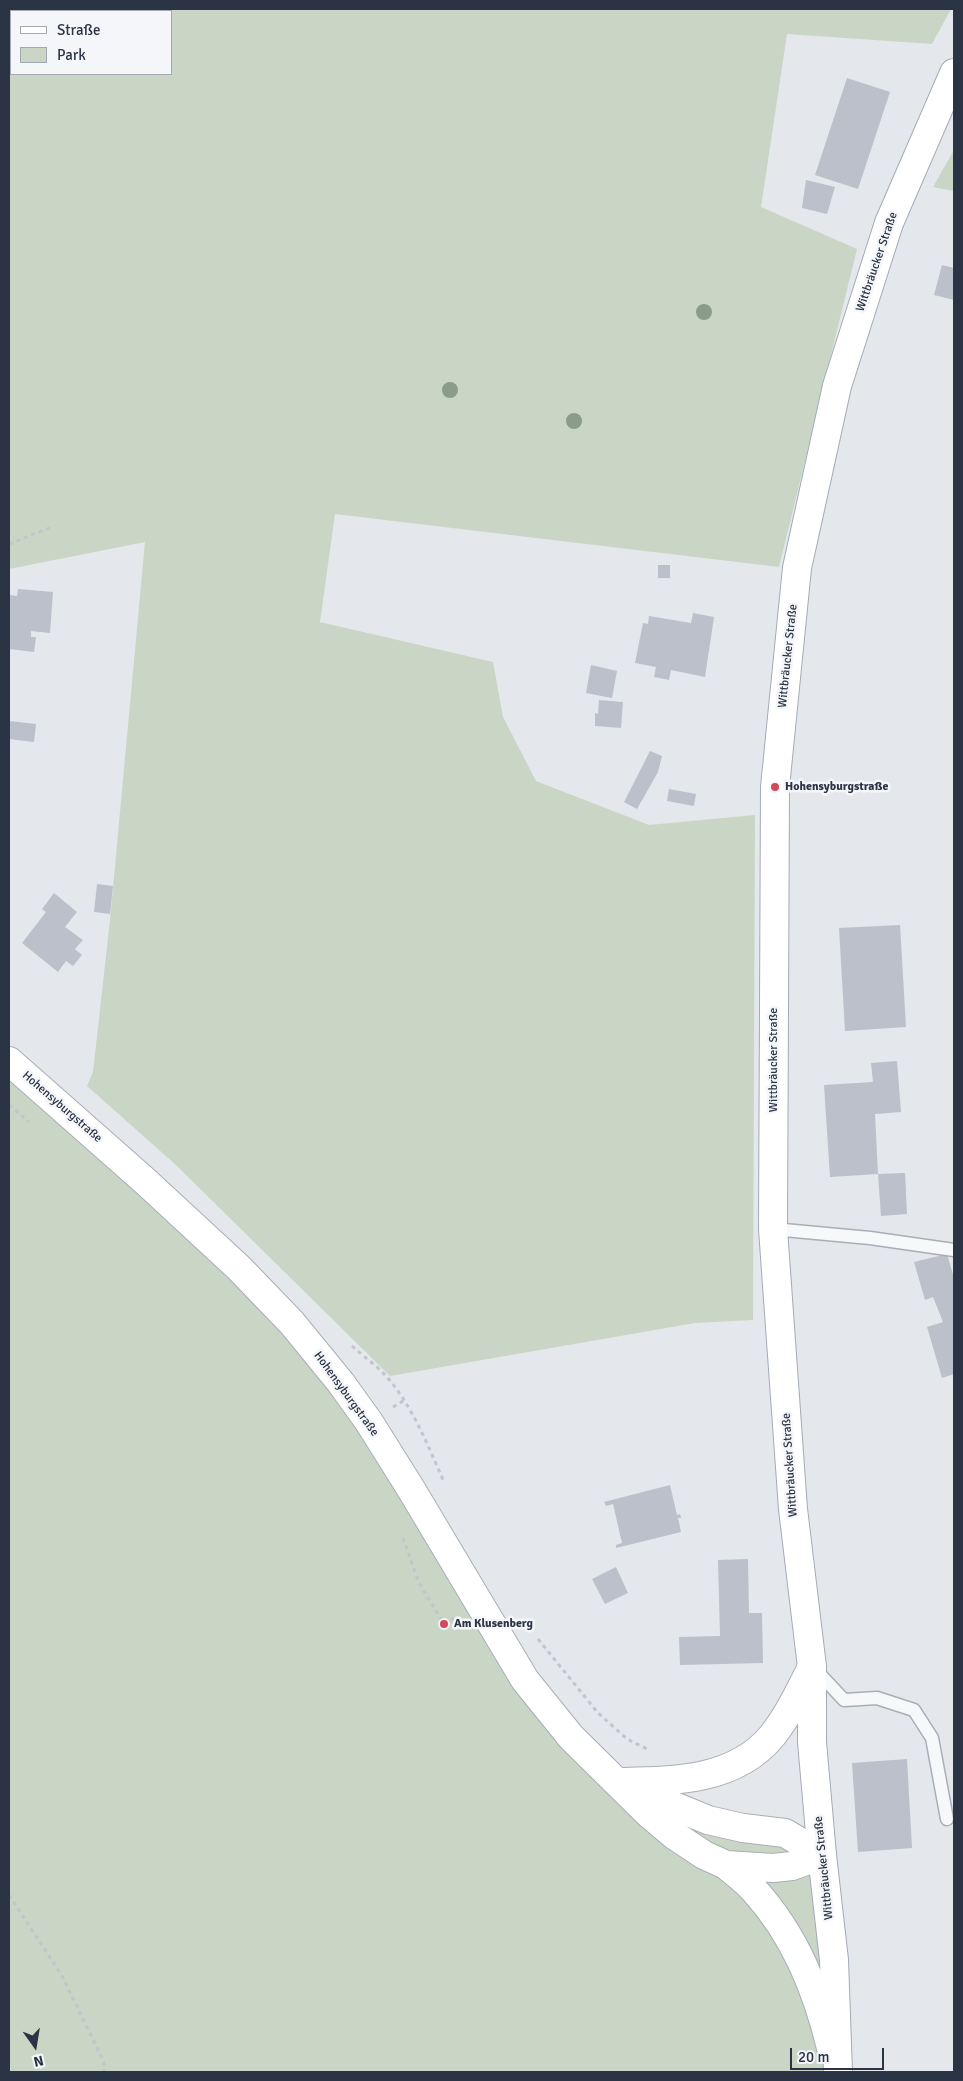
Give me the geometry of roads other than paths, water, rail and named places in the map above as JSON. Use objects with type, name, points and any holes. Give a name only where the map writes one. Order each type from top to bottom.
[{"type":"main road","name":"Wittbräucker Straße","points":[[837,2072],[834,1960],[812,1742],[812,1667],[792,1510],[773,1229],[775,787],[797,568],[836,386],[889,224],[954,73]]},
{"type":"main road","name":"Hohensyburgstraße","points":[[9,1061],[239,1268],[292,1323],[341,1383],[369,1422],[525,1680],[571,1737],[648,1813],[674,1835],[704,1855],[726,1865],[773,1868],[792,1866],[822,1855]]},
{"type":"main road","points":[[617,1782],[677,1781],[724,1770],[746,1758],[772,1735],[788,1711],[812,1667]]},
{"type":"main road","name":"Hohensyburgstraße","points":[[617,1782],[708,1820],[743,1828],[785,1833],[822,1855]]},
{"type":"main road","points":[[726,1865],[754,1890],[779,1922],[797,1951],[811,1981],[822,2013],[837,2072]]},
{"type":"lane","points":[[773,1229],[870,1238],[954,1250]]},
{"type":"lane","points":[[812,1667],[844,1700],[877,1698],[914,1710],[932,1738],[946,1819]]},
{"type":"place","name":"Hohensyburgstraße","points":[[775,787]]},
{"type":"place","name":"Am Klusenberg","points":[[444,1624]]}]
